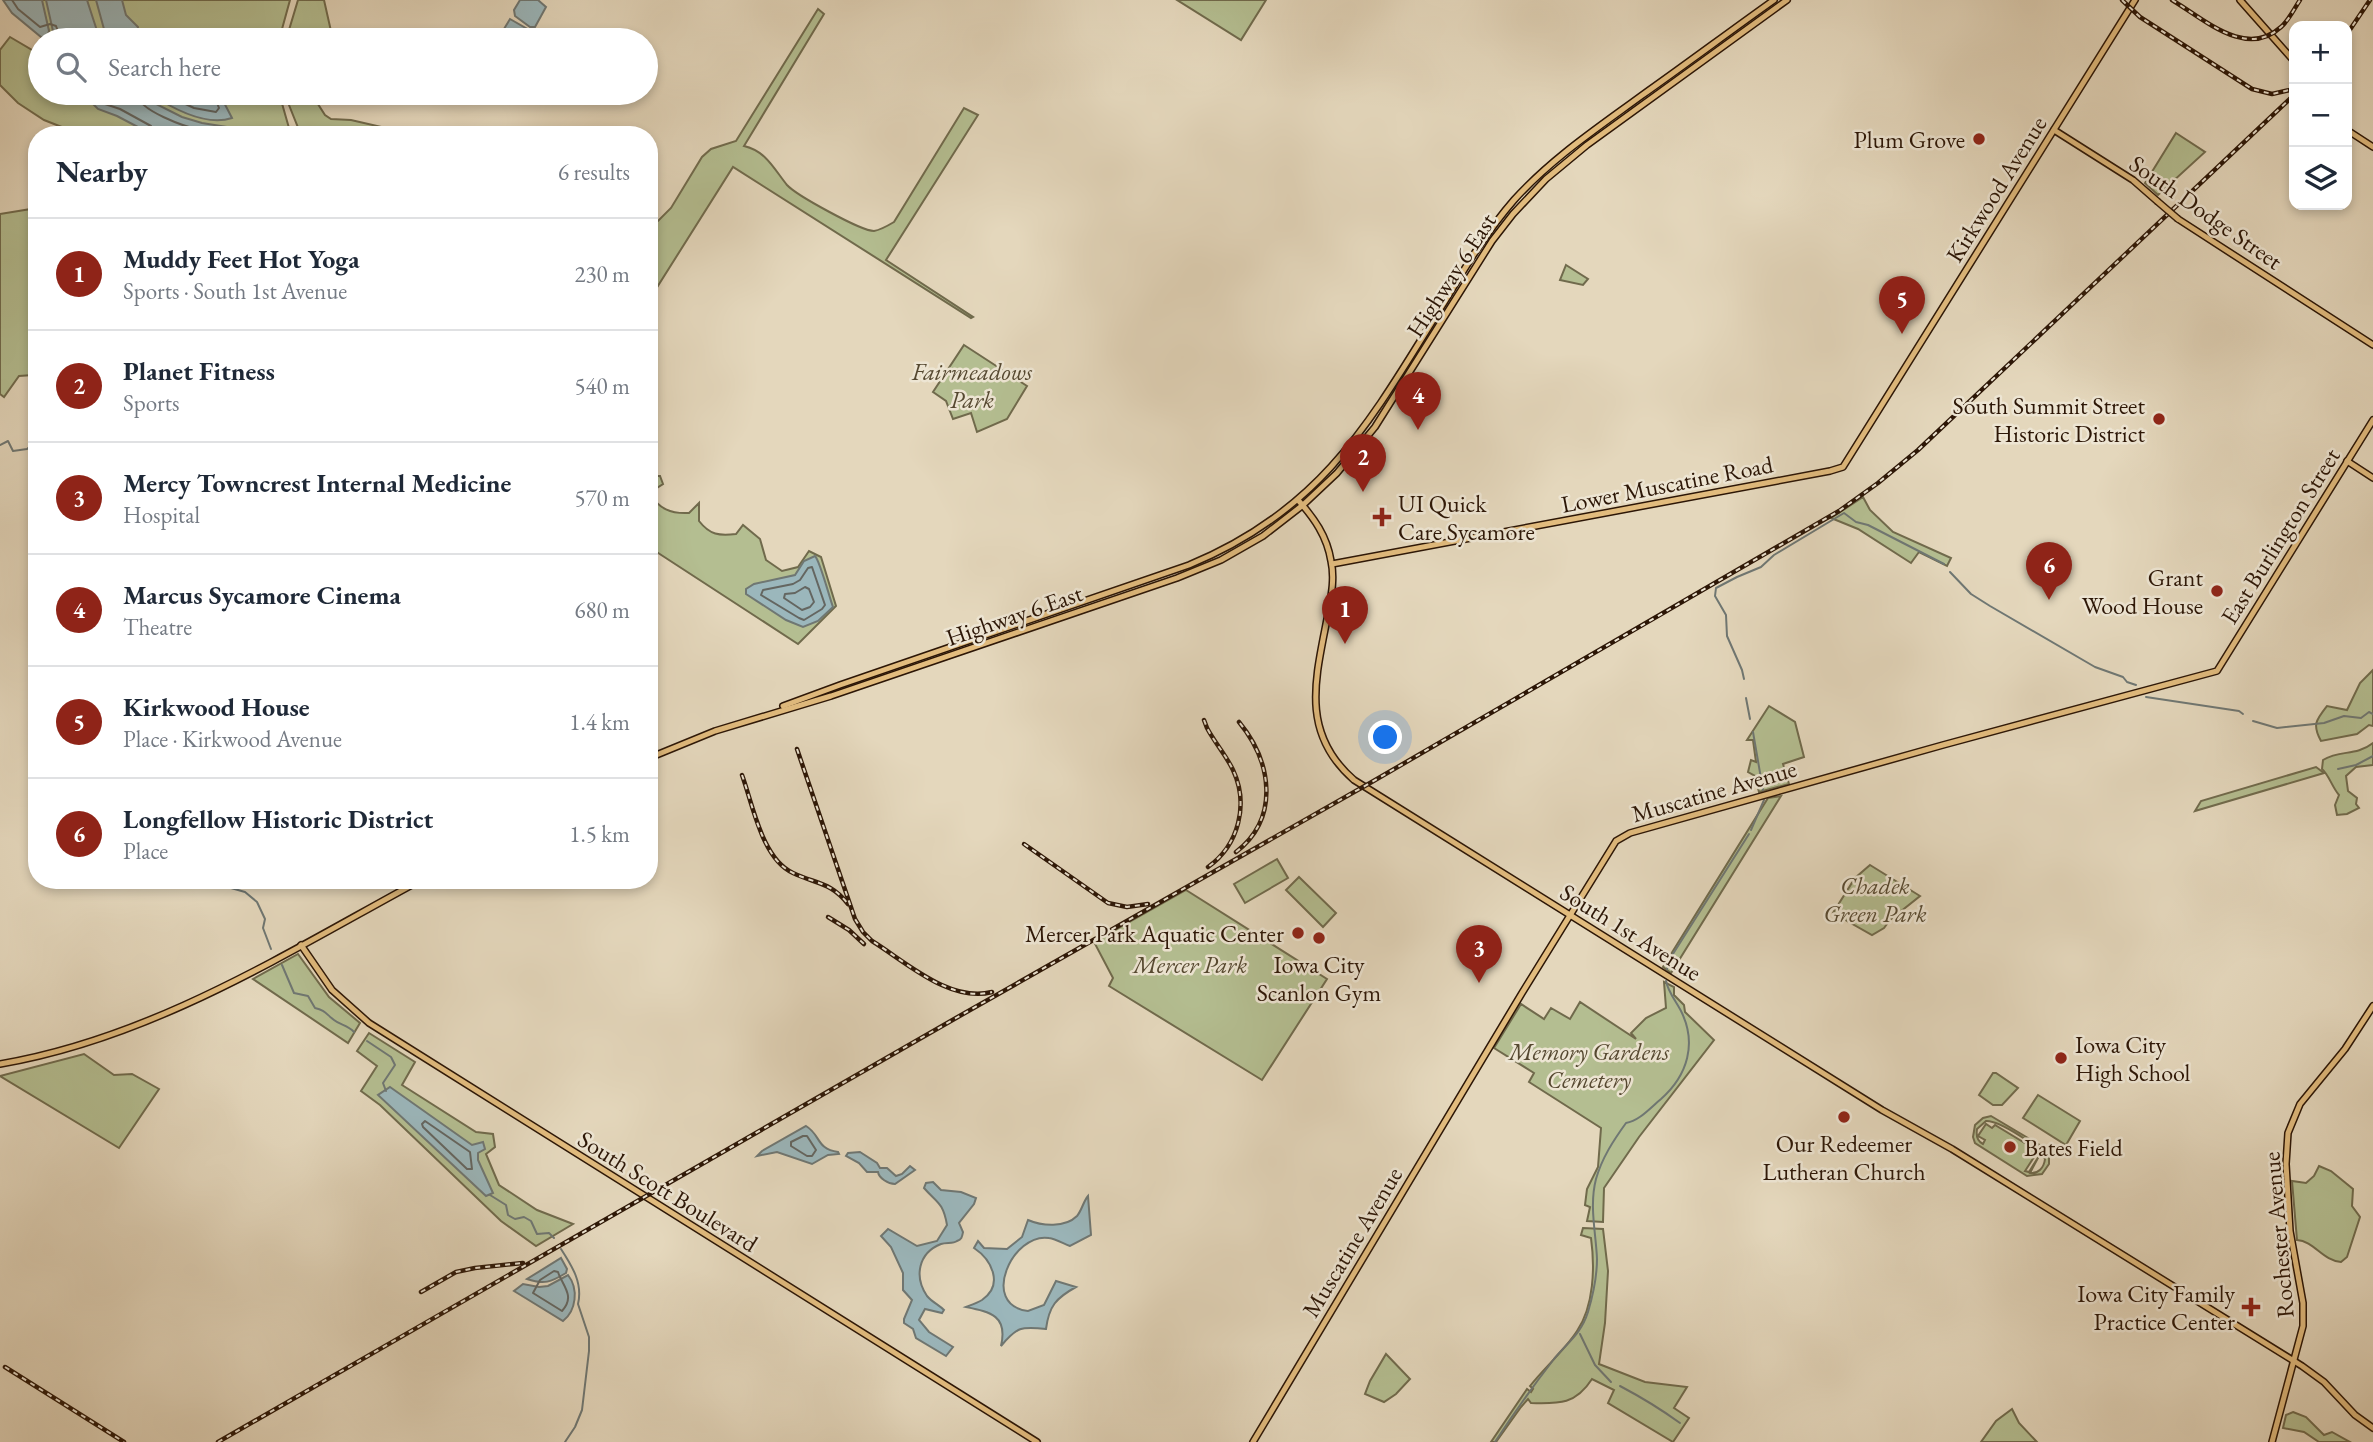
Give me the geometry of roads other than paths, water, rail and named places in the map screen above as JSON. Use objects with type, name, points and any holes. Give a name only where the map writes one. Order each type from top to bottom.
[{"type":"main road","name":"Highway 6 East","points":[[767,714],[794,701],[1189,565],[1242,539],[1298,500],[1362,432],[1485,237],[1529,185],[1562,154],[1774,0]]},
{"type":"main road","name":"Highway 6 East","points":[[658,754],[695,738],[831,696],[1192,572],[1246,546],[1303,505],[1337,473],[1368,436],[1483,255],[1502,227],[1528,197],[1571,156],[1787,0]]},
{"type":"main road","name":"Kirkwood Avenue","points":[[1843,467],[2135,0]]},
{"type":"main road","points":[[2240,0],[2289,55]]},
{"type":"main road","name":"South Dodge Street","points":[[2054,130],[2133,180],[2178,219],[2373,345]]},
{"type":"main road","points":[[2352,133],[2373,147]]},
{"type":"main road","name":"East Burlington Street","points":[[2217,671],[2373,420]]},
{"type":"main road","points":[[2347,461],[2373,478]]},
{"type":"main road","name":"Lower Muscatine Road","points":[[1332,564],[1843,467]]},
{"type":"main road","name":"South 1st Avenue","points":[[1298,500],[1324,536],[1332,564],[1332,593],[1314,695],[1320,730],[1331,754],[1350,776],[1882,1110],[1952,1149],[2294,1362],[2324,1382],[2352,1413],[2373,1428]]},
{"type":"main road","name":"Muscatine Avenue","points":[[1253,1442],[1614,844],[1630,833],[2217,671]]},
{"type":"main road","points":[[0,1064],[66,1050],[140,1025],[228,985],[404,889]]},
{"type":"main road","name":"South Scott Boulevard","points":[[301,945],[332,990],[369,1023],[1037,1442]]},
{"type":"main road","name":"Rochester Avenue","points":[[2272,1442],[2304,1316],[2290,1231],[2286,1164],[2288,1133],[2300,1104],[2345,1049],[2373,1006]]},
{"type":"water","points":[[3,0],[42,0],[48,28],[30,28],[12,13]]},
{"type":"water","points":[[46,0],[87,0],[96,28],[52,28]]},
{"type":"water","points":[[96,0],[122,0],[126,15],[138,27],[138,28],[104,28]]},
{"type":"water","points":[[520,0],[538,0],[546,7],[535,27],[530,27],[515,16],[514,10]]},
{"type":"water","points":[[510,19],[526,28],[504,28]]},
{"type":"water","points":[[94,105],[158,105],[182,117],[221,126],[136,126]]},
{"type":"water","points":[[169,105],[225,105],[232,118],[211,120]]},
{"type":"water","points":[[815,556],[833,607],[818,621],[803,627],[786,620],[746,594],[746,589],[754,584],[795,575],[804,561]]},
{"type":"water","points":[[390,1087],[472,1145],[483,1142],[485,1149],[478,1153],[478,1160],[493,1193],[486,1196],[378,1095]]},
{"type":"water","points":[[806,1126],[822,1145],[839,1154],[828,1155],[812,1164],[777,1152],[757,1156],[762,1151]]},
{"type":"water","points":[[860,1152],[880,1168],[887,1168],[896,1176],[910,1166],[915,1170],[895,1184],[890,1183],[878,1172],[867,1172],[859,1163],[846,1156],[848,1153]]},
{"type":"water","points":[[933,1182],[941,1190],[961,1192],[976,1198],[959,1223],[963,1232],[961,1239],[933,1248],[920,1266],[923,1289],[929,1298],[944,1310],[942,1313],[925,1309],[919,1320],[929,1332],[953,1347],[946,1356],[916,1338],[913,1329],[904,1323],[912,1300],[903,1290],[903,1273],[891,1247],[881,1236],[888,1229],[917,1246],[937,1241],[947,1225],[941,1207],[924,1188],[926,1183]]},
{"type":"water","points":[[1088,1196],[1091,1235],[1070,1246],[1054,1239],[1036,1239],[1024,1246],[1014,1257],[1004,1284],[1006,1296],[1013,1306],[1028,1311],[1044,1305],[1056,1281],[1076,1287],[1055,1304],[1049,1314],[1046,1329],[1020,1329],[1001,1346],[1002,1328],[996,1317],[966,1307],[982,1300],[993,1287],[990,1266],[974,1248],[978,1241],[984,1248],[1007,1249],[1022,1237],[1028,1220],[1046,1225],[1066,1223],[1077,1216]]},
{"type":"water","points":[[561,1258],[567,1269],[566,1273],[547,1282],[527,1279]]},
{"type":"water","points":[[568,1275],[575,1293],[571,1312],[563,1321],[514,1291],[523,1284],[548,1286]]},
{"type":"waterway","points":[[0,445],[8,441],[13,451],[28,448]]},
{"type":"waterway","points":[[1744,679],[1727,636],[1726,615],[1715,596],[1716,588],[1761,567],[1774,555],[1844,513],[1856,522],[1868,525],[1944,564]]},
{"type":"waterway","points":[[1950,572],[1971,594],[1990,606],[2095,667],[2136,685]]},
{"type":"waterway","points":[[2146,697],[2239,711],[2243,714]]},
{"type":"waterway","points":[[1746,698],[1750,719]]},
{"type":"waterway","points":[[2253,721],[2277,728],[2324,723],[2344,716],[2361,718],[2369,712],[2373,714]]},
{"type":"waterway","points":[[1753,732],[1763,790]]},
{"type":"waterway","points":[[2338,769],[2356,765],[2373,756]]},
{"type":"waterway","points":[[1751,830],[1764,800]]},
{"type":"waterway","points":[[1667,969],[1671,957],[1749,834]]},
{"type":"waterway","points":[[234,889],[245,892],[257,902],[265,919],[263,928],[271,949]]},
{"type":"waterway","points":[[282,965],[294,993],[308,996],[315,1008],[354,1032]]},
{"type":"waterway","points":[[1495,1442],[1585,1320],[1597,1266],[1594,1189],[1598,1171],[1612,1143],[1626,1123],[1640,1117],[1670,1090],[1683,1069],[1689,1047],[1686,1023],[1666,981]]},
{"type":"waterway","points":[[367,1041],[391,1057],[395,1065],[383,1083],[386,1091]]},
{"type":"waterway","points":[[490,1195],[506,1205],[508,1215],[515,1219],[524,1217],[531,1221],[537,1234],[549,1233],[554,1238]]},
{"type":"waterway","points":[[561,1249],[578,1282],[578,1304],[589,1337],[582,1410],[565,1442]]},
{"type":"waterway","points":[[1580,1334],[1595,1365],[1611,1382]]},
{"type":"waterway","points":[[1620,1386],[1680,1423]]},
{"type":"railway","points":[[2122,0],[2140,17],[2252,89],[2272,94],[2289,90]]},
{"type":"railway","points":[[2172,0],[2225,33],[2254,39],[2268,36],[2281,27],[2300,0]]},
{"type":"railway","points":[[2352,27],[2370,0]]},
{"type":"railway","points":[[218,1442],[1370,783],[1839,511],[1918,450],[2289,100]]},
{"type":"railway","points":[[1204,720],[1233,770],[1240,796],[1234,836],[1219,858],[1208,867]]},
{"type":"railway","points":[[1236,852],[1260,823],[1266,789],[1259,754],[1239,722]]},
{"type":"railway","points":[[797,749],[855,919],[863,932],[914,969],[945,986],[960,992],[992,992]]},
{"type":"railway","points":[[742,775],[766,844],[782,866],[823,884],[848,904]]},
{"type":"railway","points":[[1024,844],[1108,903],[1127,907],[1148,904]]},
{"type":"railway","points":[[828,917],[849,930],[864,944]]},
{"type":"railway","points":[[421,1292],[456,1272],[523,1263]]},
{"type":"railway","points":[[5,1367],[124,1442]]},
{"type":"place","name":"Plum Grove","points":[[1979,139]]},
{"type":"place","name":"Kirkwood House","points":[[1902,334]]},
{"type":"place","name":"South Summit Street Historic District","points":[[2159,419]]},
{"type":"place","name":"Marcus Sycamore Cinema","points":[[1418,430]]},
{"type":"place","name":"Planet Fitness","points":[[1363,492]]},
{"type":"place","name":"UI Quick Care Sycamore","points":[[1382,517]]},
{"type":"place","name":"Grant Wood House","points":[[2217,591]]},
{"type":"place","name":"Longfellow Historic District","points":[[2049,600]]},
{"type":"place","name":"Muddy Feet Hot Yoga","points":[[1345,644]]},
{"type":"place","name":"Mercer Park Aquatic Center","points":[[1298,933]]},
{"type":"place","name":"Iowa City Scanlon Gym","points":[[1319,938]]},
{"type":"place","name":"Mercy Towncrest Internal Medicine","points":[[1479,983]]},
{"type":"place","name":"Iowa City High School","points":[[2061,1058]]},
{"type":"place","name":"Our Redeemer Lutheran Church","points":[[1844,1117]]},
{"type":"place","name":"Bates Field","points":[[2010,1147]]},
{"type":"place","name":"Iowa City Family Practice Center","points":[[2251,1307]]},
{"type":"park label","name":"Fairmeadows Park","points":[[972,385]]},
{"type":"park label","name":"Chadek Green Park","points":[[1875,899]]},
{"type":"park label","name":"Mercer Park","points":[[1190,964]]},
{"type":"park label","name":"Memory Gardens Cemetery","points":[[1589,1065]]}]
